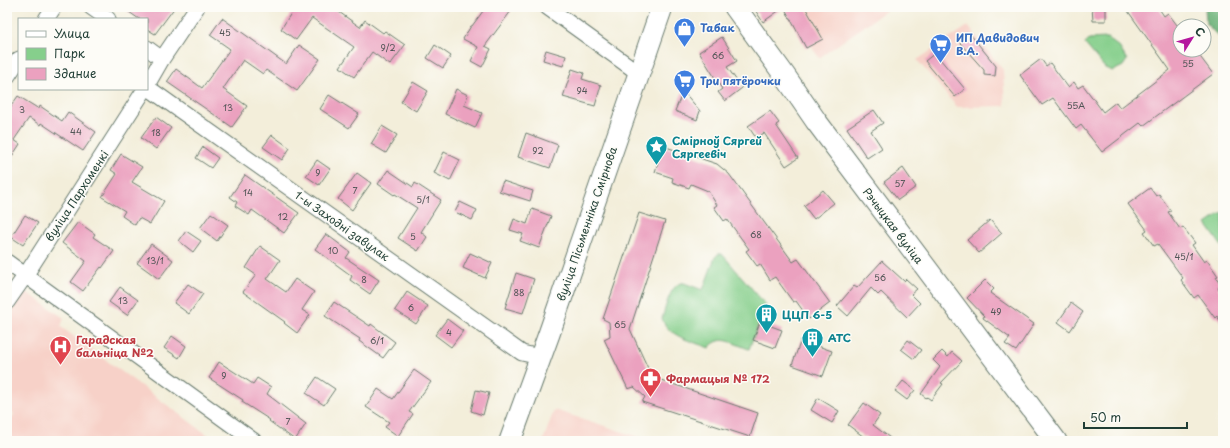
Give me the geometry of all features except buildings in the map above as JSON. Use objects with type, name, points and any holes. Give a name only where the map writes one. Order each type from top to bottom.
[{"type":"main road","name":"вуліца Пісьменніка Смірнова","points":[[510,441],[549,334],[662,7]]},
{"type":"main road","name":"Рэчыцкая вуліца","points":[[735,7],[816,121],[1056,441]]},
{"type":"street","points":[[47,18],[54,7]]},
{"type":"street","points":[[91,7],[107,18]]},
{"type":"street","points":[[148,84],[162,59],[197,7]]},
{"type":"street","points":[[547,7],[640,74]]},
{"type":"street","points":[[148,49],[162,59]]},
{"type":"street","points":[[7,77],[18,60]]},
{"type":"street","name":"1-ы Заходні завулак","points":[[148,87],[522,353],[540,357]]},
{"type":"street","name":"вуліца Пархоменкі","points":[[7,302],[26,276],[144,90]]},
{"type":"street","points":[[7,262],[254,441]]},
{"type":"shaded area","points":[[784,7],[891,7],[819,58],[811,45],[806,48]]},
{"type":"shaded area","points":[[968,26],[1003,70],[1005,106],[957,107],[917,60]]},
{"type":"shaded area","name":"Гарадская бальніца №2","points":[[25,291],[64,318],[61,327],[216,441],[7,441],[7,426],[14,414],[7,409],[7,317]]},
{"type":"shaded area","points":[[554,410],[602,425],[650,441],[543,441]]},
{"type":"green space","points":[[1205,7],[1223,7],[1223,39],[1212,30],[1212,18],[1206,18]]},
{"type":"green space","points":[[1107,38],[1119,47],[1127,60],[1123,66],[1113,71],[1105,68],[1085,44],[1089,39]]},
{"type":"green space","points":[[1223,212],[1223,248],[1206,224]]},
{"type":"green space","points":[[718,254],[722,254],[766,305],[749,349],[723,340],[718,341],[709,348],[675,334],[665,325],[662,319],[669,296],[676,286],[684,283],[703,290],[715,257]]},
{"type":"place","name":"Табак","points":[[685,48]]},
{"type":"place","name":"ИП Давидович В.А.","points":[[941,64]]},
{"type":"place","name":"Три пятёрочки","points":[[685,100]]},
{"type":"place","name":"Смірноў Сяргей Сяргеевіч","points":[[656,166]]},
{"type":"place","name":"ЦЦП 6-5","points":[[767,334]]},
{"type":"place","name":"АТС","points":[[812,358]]},
{"type":"place","name":"Гарадская бальніца №2","points":[[60,366]]},
{"type":"place","name":"Фармацыя № 172","points":[[650,398]]}]
